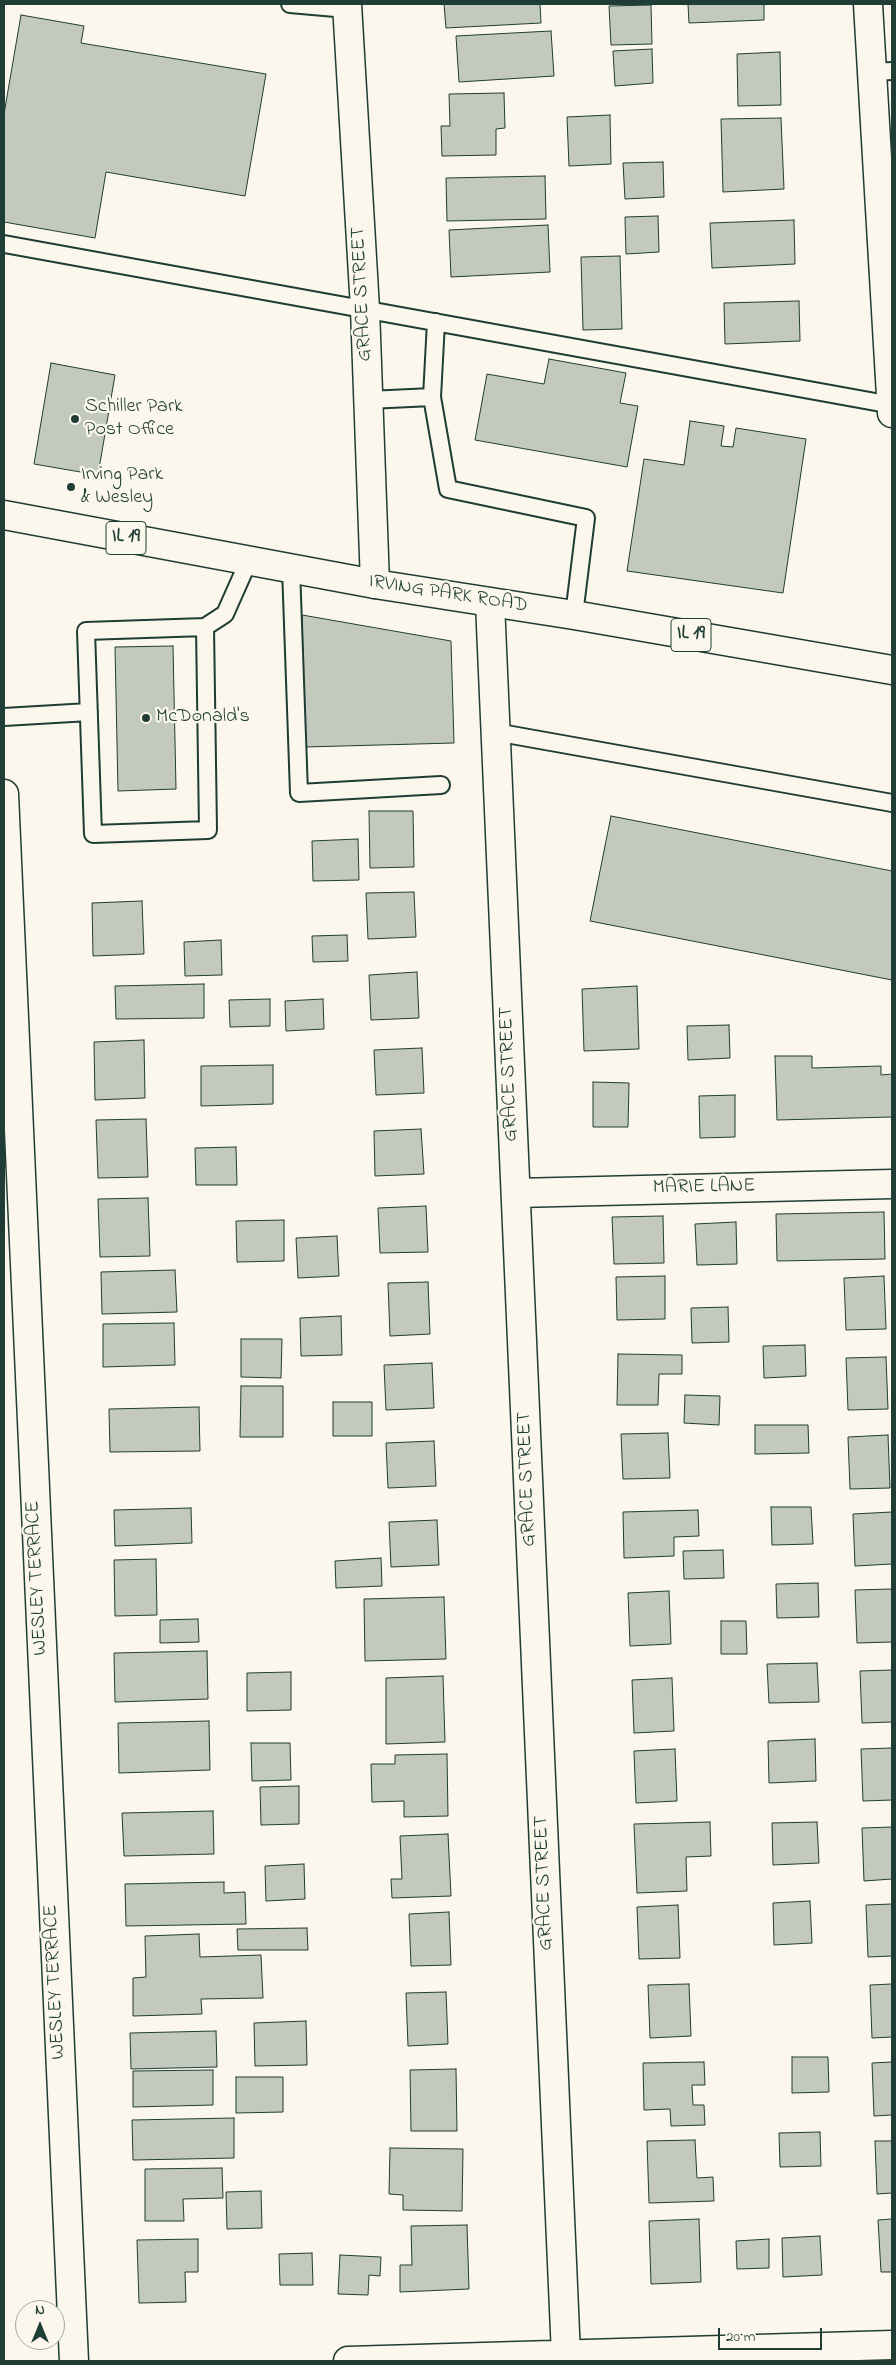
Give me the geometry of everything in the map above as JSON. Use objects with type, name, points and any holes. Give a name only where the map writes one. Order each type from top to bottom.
[{"type":"street","points":[[868,4],[882,72],[892,413]]},
{"type":"street","name":"GRACE STREET","points":[[347,6],[365,309],[375,584]]},
{"type":"street","name":"IRVING PARK ROAD","points":[[4,515],[375,584],[574,615],[892,670]]},
{"type":"street","name":"GRACE STREET","points":[[490,603],[566,2355]]},
{"type":"street","name":"WESLEY TERRACE","points":[[4,794],[4,842],[74,2361]]},
{"type":"street","name":"MARIE LANE","points":[[516,1193],[892,1184]]},
{"type":"street","points":[[348,2361],[892,2345]]},
{"type":"lane","points":[[290,4],[347,6]]},
{"type":"lane","points":[[4,244],[892,405]]},
{"type":"lane","points":[[436,322],[432,398],[448,489],[586,518],[574,615]]},
{"type":"lane","points":[[368,400],[432,398]]},
{"type":"lane","points":[[205,627],[208,830],[93,834],[86,631],[205,627],[226,614],[249,560]]},
{"type":"lane","points":[[291,568],[299,793],[441,785]]},
{"type":"lane","points":[[4,717],[88,712]]},
{"type":"lane","points":[[496,732],[892,803]]},
{"type":"building","points":[[444,4],[540,4],[541,23],[446,28]]},
{"type":"building","points":[[688,4],[764,4],[764,20],[689,23]]},
{"type":"building","points":[[651,5],[652,44],[611,45],[609,6]]},
{"type":"building","points":[[21,15],[84,26],[81,43],[266,74],[245,196],[106,172],[95,238],[4,222],[4,114]]},
{"type":"building","points":[[551,31],[554,76],[459,82],[456,36]]},
{"type":"building","points":[[652,49],[653,83],[615,86],[613,51]]},
{"type":"building","points":[[780,52],[781,105],[738,106],[737,54]]},
{"type":"building","points":[[504,93],[505,128],[496,129],[496,155],[442,156],[441,126],[450,126],[449,94]]},
{"type":"building","points":[[610,115],[611,164],[569,166],[567,117]]},
{"type":"building","points":[[781,118],[784,189],[723,192],[721,119]]},
{"type":"building","points":[[663,162],[664,197],[625,199],[623,163]]},
{"type":"building","points":[[545,176],[546,219],[447,221],[446,178]]},
{"type":"building","points":[[658,216],[659,252],[626,254],[625,217]]},
{"type":"building","points":[[794,220],[795,264],[712,268],[710,223]]},
{"type":"building","points":[[548,225],[550,272],[451,277],[449,230]]},
{"type":"building","points":[[620,256],[622,329],[583,330],[581,257]]},
{"type":"building","points":[[799,301],[800,341],[725,344],[724,303]]},
{"type":"building","points":[[549,359],[626,373],[620,403],[638,406],[627,467],[475,440],[487,374],[544,384]]},
{"type":"building","name":"Schiller Park Post Office","points":[[51,363],[115,375],[98,475],[34,464]]},
{"type":"building","points":[[690,421],[724,426],[721,446],[733,447],[736,428],[806,439],[783,593],[627,571],[644,459],[684,465]]},
{"type":"building","points":[[302,615],[451,641],[454,743],[305,747]]},
{"type":"building","name":"McDonald's","points":[[173,646],[176,789],[118,791],[115,647]]},
{"type":"building","points":[[369,811],[413,811],[414,867],[370,868]]},
{"type":"building","points":[[611,816],[892,871],[892,980],[590,921]]},
{"type":"building","points":[[358,839],[359,880],[313,881],[312,841]]},
{"type":"building","points":[[414,892],[416,937],[368,939],[366,893]]},
{"type":"building","points":[[142,901],[144,954],[93,956],[92,903]]},
{"type":"building","points":[[347,935],[348,961],[313,962],[312,936]]},
{"type":"building","points":[[221,940],[222,975],[185,976],[184,942]]},
{"type":"building","points":[[417,972],[419,1018],[371,1020],[369,975]]},
{"type":"building","points":[[204,984],[204,1018],[116,1019],[115,986]]},
{"type":"building","points":[[637,986],[639,1049],[584,1051],[582,989]]},
{"type":"building","points":[[270,999],[270,1026],[230,1027],[229,1000]]},
{"type":"building","points":[[323,999],[324,1029],[286,1031],[285,1001]]},
{"type":"building","points":[[729,1025],[730,1058],[688,1060],[687,1026]]},
{"type":"building","points":[[144,1040],[145,1098],[95,1100],[94,1042]]},
{"type":"building","points":[[422,1048],[424,1093],[376,1095],[374,1050]]},
{"type":"building","points":[[775,1056],[812,1056],[812,1068],[881,1066],[881,1075],[892,1074],[892,1117],[777,1120]]},
{"type":"building","points":[[273,1065],[273,1104],[201,1106],[201,1066]]},
{"type":"building","points":[[593,1082],[629,1083],[628,1127],[593,1127]]},
{"type":"building","points":[[735,1095],[735,1137],[700,1138],[699,1096]]},
{"type":"building","points":[[146,1119],[148,1177],[98,1178],[96,1120]]},
{"type":"building","points":[[421,1129],[424,1174],[375,1176],[374,1131]]},
{"type":"building","points":[[236,1147],[237,1185],[196,1185],[195,1148]]},
{"type":"building","points":[[148,1198],[150,1256],[100,1257],[98,1199]]},
{"type":"building","points":[[426,1206],[428,1252],[380,1253],[378,1208]]},
{"type":"building","points":[[884,1212],[885,1259],[777,1261],[776,1214]]},
{"type":"building","points":[[663,1216],[664,1263],[614,1264],[612,1217]]},
{"type":"building","points":[[284,1220],[284,1261],[237,1262],[236,1221]]},
{"type":"building","points":[[736,1222],[737,1264],[697,1265],[695,1224]]},
{"type":"building","points":[[337,1236],[339,1276],[298,1278],[296,1238]]},
{"type":"building","points":[[175,1270],[177,1312],[102,1314],[101,1272]]},
{"type":"building","points":[[665,1276],[665,1319],[617,1320],[616,1277]]},
{"type":"building","points":[[884,1276],[886,1329],[846,1330],[844,1278]]},
{"type":"building","points":[[428,1282],[430,1334],[390,1336],[388,1283]]},
{"type":"building","points":[[728,1307],[729,1342],[692,1343],[691,1308]]},
{"type":"building","points":[[341,1316],[342,1355],[301,1356],[300,1318]]},
{"type":"building","points":[[174,1323],[175,1365],[103,1367],[103,1324]]},
{"type":"building","points":[[241,1339],[282,1339],[281,1378],[241,1377]]},
{"type":"building","points":[[805,1345],[806,1376],[764,1378],[763,1346]]},
{"type":"building","points":[[618,1354],[682,1355],[682,1374],[659,1374],[658,1405],[617,1405]]},
{"type":"building","points":[[886,1357],[888,1409],[848,1410],[846,1358]]},
{"type":"building","points":[[432,1363],[434,1408],[386,1410],[384,1365]]},
{"type":"building","points":[[241,1386],[283,1386],[283,1437],[240,1437]]},
{"type":"building","points":[[685,1395],[720,1396],[719,1425],[684,1423]]},
{"type":"building","points":[[333,1402],[372,1402],[372,1436],[333,1436]]},
{"type":"building","points":[[199,1407],[200,1451],[110,1452],[109,1409]]},
{"type":"building","points":[[755,1425],[808,1425],[809,1453],[755,1454]]},
{"type":"building","points":[[668,1433],[670,1478],[623,1479],[621,1434]]},
{"type":"building","points":[[888,1435],[890,1488],[850,1489],[848,1437]]},
{"type":"building","points":[[434,1441],[436,1486],[388,1488],[386,1443]]},
{"type":"building","points":[[771,1507],[811,1507],[813,1544],[772,1545]]},
{"type":"building","points":[[191,1508],[192,1543],[115,1546],[114,1510]]},
{"type":"building","points":[[698,1510],[699,1536],[674,1537],[674,1556],[624,1558],[623,1512]]},
{"type":"building","points":[[892,1512],[892,1564],[855,1566],[853,1514]]},
{"type":"building","points":[[437,1520],[439,1565],[391,1567],[389,1522]]},
{"type":"building","points":[[723,1550],[724,1578],[684,1579],[683,1551]]},
{"type":"building","points":[[381,1558],[382,1586],[336,1588],[335,1561]]},
{"type":"building","points":[[156,1559],[157,1615],[115,1616],[114,1560]]},
{"type":"building","points":[[818,1583],[819,1617],[777,1618],[776,1584]]},
{"type":"building","points":[[892,1589],[892,1642],[857,1643],[855,1590]]},
{"type":"building","points":[[669,1591],[671,1644],[630,1646],[628,1593]]},
{"type":"building","points":[[444,1597],[446,1659],[365,1661],[364,1599]]},
{"type":"building","points":[[198,1619],[199,1642],[160,1643],[160,1620]]},
{"type":"building","points":[[721,1621],[746,1621],[747,1654],[721,1654]]},
{"type":"building","points":[[207,1651],[208,1699],[115,1702],[114,1653]]},
{"type":"building","points":[[817,1663],[819,1702],[769,1703],[767,1664]]},
{"type":"building","points":[[892,1670],[892,1722],[862,1723],[860,1671]]},
{"type":"building","points":[[291,1672],[291,1710],[247,1711],[247,1673]]},
{"type":"building","points":[[443,1676],[445,1742],[386,1744],[386,1678]]},
{"type":"building","points":[[672,1678],[674,1731],[634,1733],[632,1680]]},
{"type":"building","points":[[209,1721],[210,1770],[119,1773],[118,1723]]},
{"type":"building","points":[[815,1739],[816,1781],[769,1783],[768,1741]]},
{"type":"building","points":[[251,1743],[290,1743],[291,1780],[252,1781]]},
{"type":"building","points":[[892,1748],[892,1800],[863,1801],[861,1749]]},
{"type":"building","points":[[675,1749],[677,1801],[636,1803],[634,1751]]},
{"type":"building","points":[[447,1754],[448,1816],[404,1817],[404,1801],[372,1802],[371,1764],[395,1764],[395,1755]]},
{"type":"building","points":[[299,1786],[299,1824],[261,1825],[260,1787]]},
{"type":"building","points":[[213,1811],[214,1854],[124,1856],[122,1813]]},
{"type":"building","points":[[710,1822],[711,1856],[686,1857],[687,1891],[637,1893],[634,1824]]},
{"type":"building","points":[[817,1822],[819,1863],[773,1865],[772,1823]]},
{"type":"building","points":[[892,1827],[892,1879],[864,1881],[862,1828]]},
{"type":"building","points":[[448,1834],[451,1896],[392,1898],[391,1879],[402,1879],[400,1836]]},
{"type":"building","points":[[304,1864],[305,1899],[266,1901],[265,1866]]},
{"type":"building","points":[[224,1882],[224,1893],[245,1892],[246,1924],[126,1926],[125,1884]]},
{"type":"building","points":[[810,1901],[812,1943],[774,1945],[773,1903]]},
{"type":"building","points":[[892,1904],[892,1956],[868,1957],[866,1905]]},
{"type":"building","points":[[678,1905],[680,1958],[639,1959],[637,1907]]},
{"type":"building","points":[[449,1912],[451,1965],[411,1966],[409,1914]]},
{"type":"building","points":[[307,1928],[308,1950],[238,1950],[237,1929]]},
{"type":"building","points":[[199,1934],[200,1957],[261,1955],[263,1998],[201,1999],[202,2014],[133,2016],[133,1978],[146,1977],[145,1936]]},
{"type":"building","points":[[689,1984],[691,2036],[650,2038],[648,1985]]},
{"type":"building","points":[[892,1984],[892,2037],[872,2038],[870,1985]]},
{"type":"building","points":[[446,1992],[448,2044],[408,2046],[406,1993]]},
{"type":"building","points":[[306,2021],[307,2065],[255,2066],[254,2023]]},
{"type":"building","points":[[216,2031],[217,2067],[131,2069],[130,2033]]},
{"type":"building","points":[[792,2057],[828,2057],[829,2092],[792,2093]]},
{"type":"building","points":[[704,2062],[705,2085],[692,2085],[693,2105],[704,2105],[705,2125],[671,2126],[670,2109],[644,2110],[643,2063]]},
{"type":"building","points":[[892,2062],[892,2115],[874,2116],[872,2063]]},
{"type":"building","points":[[456,2069],[457,2131],[411,2131],[410,2070]]},
{"type":"building","points":[[213,2070],[213,2105],[133,2107],[133,2071]]},
{"type":"building","points":[[236,2077],[283,2077],[283,2112],[236,2113]]},
{"type":"building","points":[[234,2118],[234,2158],[133,2160],[132,2120]]},
{"type":"building","points":[[820,2132],[821,2166],[780,2167],[779,2133]]},
{"type":"building","points":[[695,2140],[697,2178],[713,2177],[714,2201],[649,2203],[647,2141]]},
{"type":"building","points":[[875,2141],[892,2141],[892,2193],[877,2194]]},
{"type":"building","points":[[390,2148],[463,2149],[462,2211],[403,2210],[403,2195],[389,2194]]},
{"type":"building","points":[[222,2168],[223,2198],[183,2199],[184,2221],[145,2221],[145,2169]]},
{"type":"building","points":[[261,2191],[262,2228],[227,2229],[226,2192]]},
{"type":"building","points":[[699,2219],[701,2282],[651,2284],[649,2221]]},
{"type":"building","points":[[892,2219],[892,2272],[881,2272],[878,2220]]},
{"type":"building","points":[[467,2225],[469,2289],[400,2292],[400,2265],[412,2265],[411,2226]]},
{"type":"building","points":[[820,2236],[822,2275],[783,2277],[782,2238]]},
{"type":"building","points":[[198,2239],[198,2272],[185,2272],[186,2302],[139,2303],[137,2240]]},
{"type":"building","points":[[769,2239],[769,2268],[737,2269],[736,2241]]},
{"type":"building","points":[[312,2253],[313,2285],[280,2285],[279,2254]]},
{"type":"building","points":[[340,2255],[381,2257],[380,2276],[369,2275],[368,2295],[338,2294]]},
{"type":"place","name":"Schiller Park Post Office","points":[[75,419]]},
{"type":"place","name":"Irving Park & Wesley","points":[[71,487]]},
{"type":"place","name":"McDonald's","points":[[146,718]]}]
